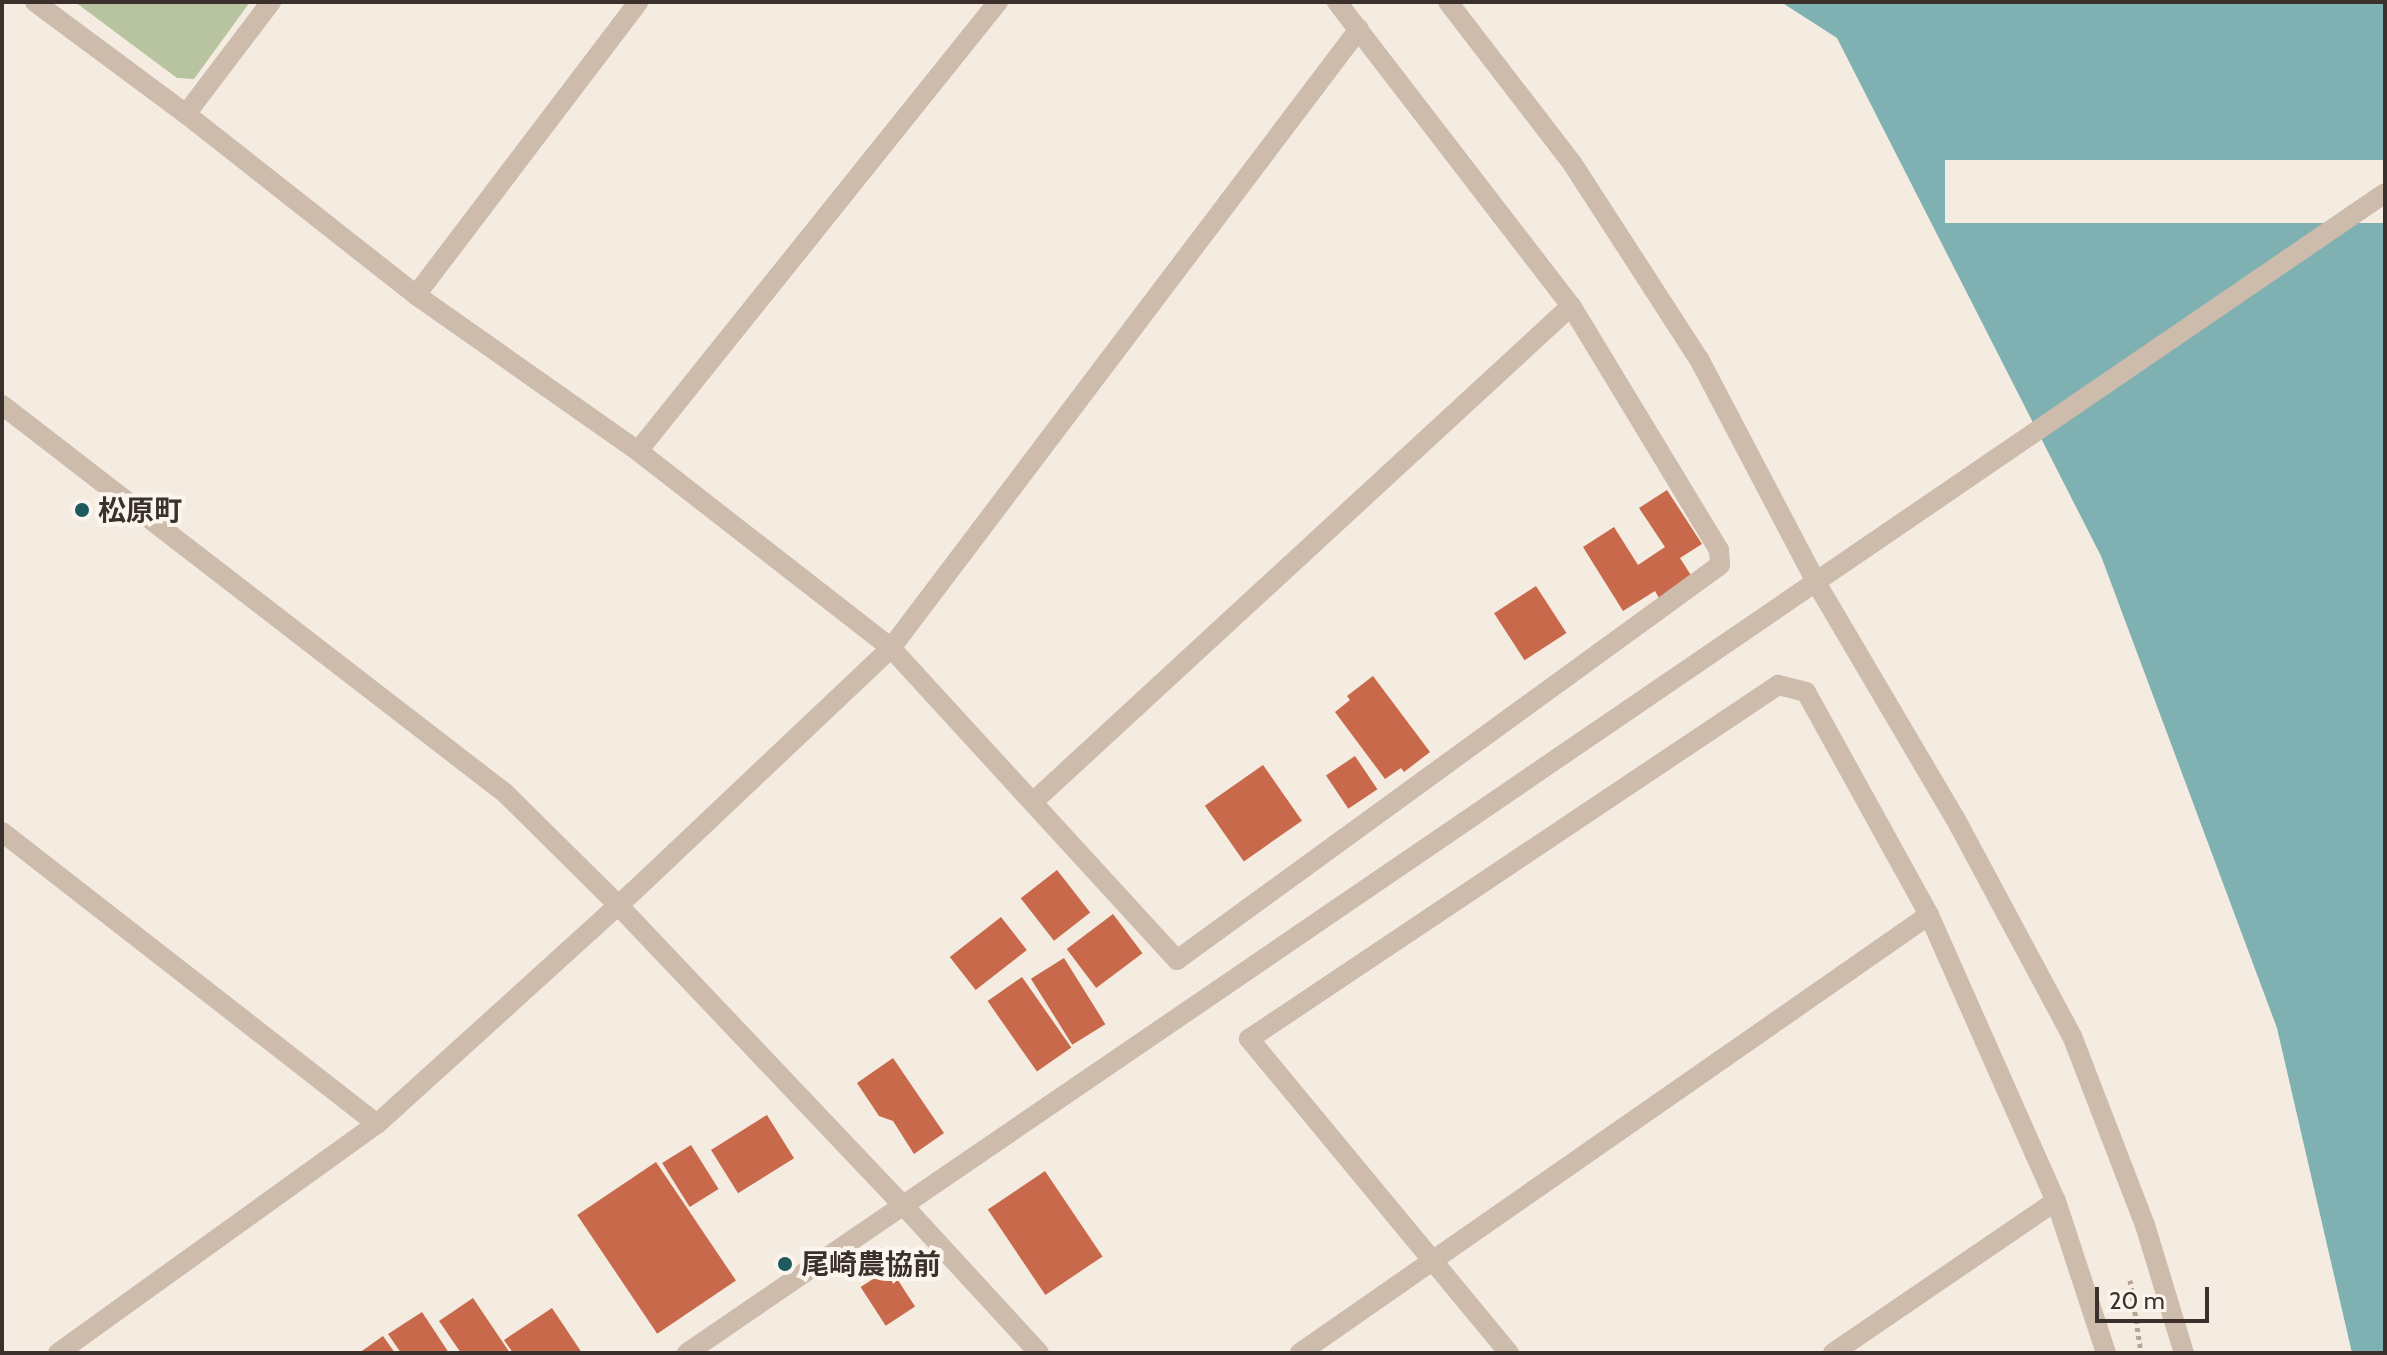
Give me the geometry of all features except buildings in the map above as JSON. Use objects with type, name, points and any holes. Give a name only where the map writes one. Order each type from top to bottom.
[{"type":"street","points":[[35,2],[186,114],[416,295],[638,451],[891,648],[1177,960],[1720,565],[1719,550],[1571,306],[1337,2]]},
{"type":"street","points":[[186,114],[271,2]]},
{"type":"street","points":[[416,295],[638,2]]},
{"type":"street","points":[[638,451],[998,2]]},
{"type":"street","points":[[1448,2],[1572,163],[1699,359],[1817,584],[1955,818],[2072,1036],[2145,1225],[2184,1353]]},
{"type":"street","points":[[58,1353],[377,1124],[618,905],[891,648],[1359,29]]},
{"type":"street","points":[[687,1353],[1817,584],[2385,193]]},
{"type":"street","points":[[1033,802],[1571,306]]},
{"type":"street","points":[[2,405],[505,793],[618,905],[1039,1353]]},
{"type":"street","points":[[1509,1353],[1249,1039],[1778,685],[1806,692],[1929,915],[2056,1201],[2106,1353]]},
{"type":"street","points":[[2,832],[377,1124]]},
{"type":"street","points":[[1300,1353],[1430,1259],[1929,915]]},
{"type":"street","points":[[1833,1353],[2056,1201]]},
{"type":"green space","points":[[75,2],[250,2],[194,79],[177,78]]},
{"type":"water","points":[[1781,2],[2385,2],[2385,1353],[2352,1353],[2277,1028],[2101,556],[1837,38]]},
{"type":"pier","points":[[1945,160],[2385,160],[2385,223],[1945,223]]},
{"type":"place","name":"松原町","points":[[82,510]]},
{"type":"place","name":"尾崎農協前","points":[[785,1264]]}]
